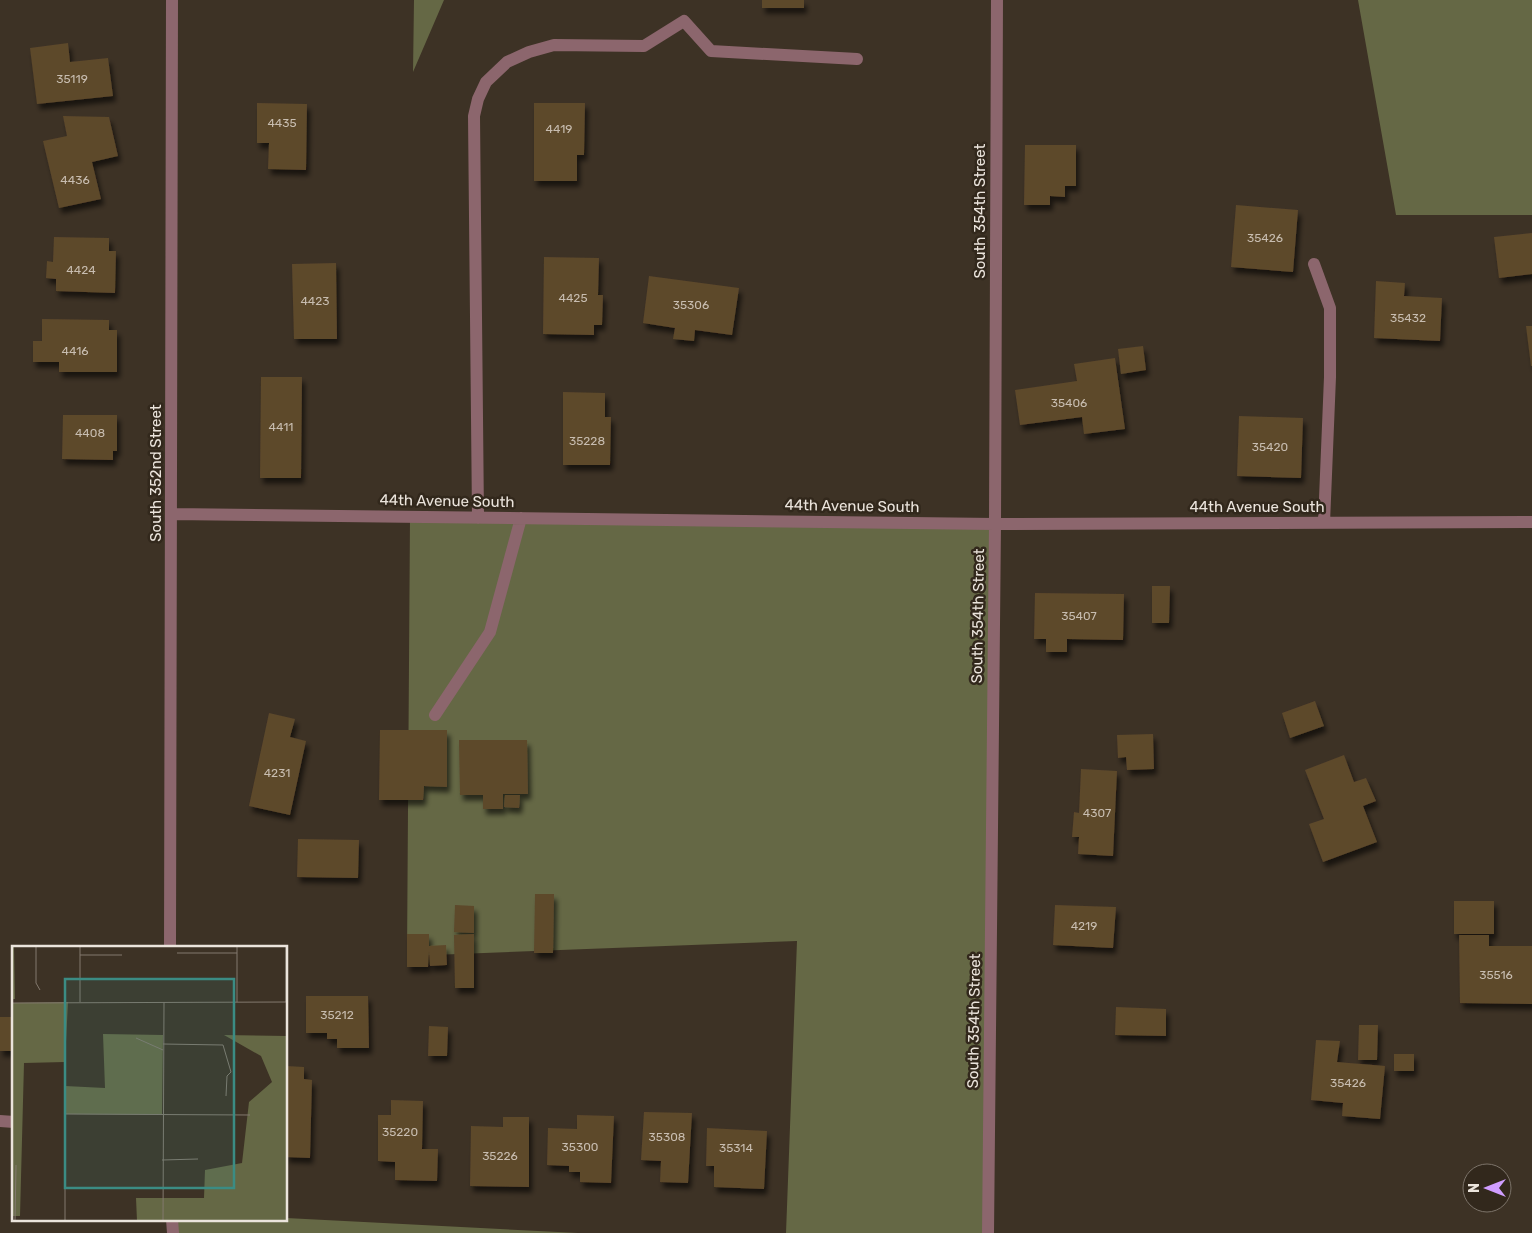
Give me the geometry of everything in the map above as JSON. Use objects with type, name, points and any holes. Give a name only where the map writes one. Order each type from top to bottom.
[{"type":"street","name":"South 352nd Street","points":[[170,946],[172,0]]},
{"type":"street","name":"South 354th Street","points":[[988,1233],[995,524],[997,0]]},
{"type":"street","points":[[478,518],[474,116],[478,99],[486,82],[507,62],[529,52],[554,45],[644,46],[684,21],[711,51],[729,54],[857,59]]},
{"type":"street","points":[[1314,264],[1330,308],[1330,377],[1324,523]]},
{"type":"street","name":"44th Avenue South","points":[[172,514],[995,524],[1532,522]]},
{"type":"street","points":[[435,715],[490,632],[521,518]]},
{"type":"street","points":[[172,1220],[173,1233]]},
{"type":"green space","points":[[414,0],[444,0],[413,72]]},
{"type":"green space","points":[[1358,0],[1532,0],[1532,215],[1396,215]]},
{"type":"green space","points":[[410,517],[995,524],[988,1233],[786,1233],[797,941],[407,956]]},
{"type":"green space","points":[[288,1218],[578,1233],[173,1233],[172,1220],[288,1220]]},
{"type":"building","points":[[762,0],[804,0],[804,8],[762,8]]},
{"type":"building","points":[[68,43],[70,62],[108,58],[113,96],[37,104],[30,48]]},
{"type":"building","points":[[257,103],[307,104],[306,170],[268,169],[269,143],[257,143]]},
{"type":"building","points":[[534,103],[585,103],[584,155],[577,155],[577,181],[534,181]]},
{"type":"building","points":[[63,116],[109,117],[118,156],[92,162],[101,199],[59,208],[43,141],[67,136]]},
{"type":"building","points":[[1025,145],[1076,145],[1076,186],[1065,186],[1065,197],[1050,196],[1050,205],[1024,205]]},
{"type":"building","points":[[1236,205],[1298,210],[1293,272],[1231,267]]},
{"type":"building","points":[[1532,233],[1532,274],[1499,278],[1494,237]]},
{"type":"building","points":[[54,237],[109,238],[109,251],[116,251],[115,293],[56,291],[56,279],[46,278],[47,261],[53,262]]},
{"type":"building","points":[[544,257],[599,258],[598,295],[603,295],[602,325],[594,325],[594,335],[543,334]]},
{"type":"building","points":[[336,263],[337,339],[294,339],[292,264]]},
{"type":"building","points":[[649,276],[739,288],[732,335],[695,330],[694,341],[673,339],[675,328],[643,323]]},
{"type":"building","points":[[1376,281],[1405,283],[1404,296],[1442,298],[1440,341],[1374,338]]},
{"type":"building","points":[[42,319],[109,320],[109,330],[117,330],[117,372],[59,372],[59,362],[33,362],[33,341],[42,341]]},
{"type":"building","points":[[1526,326],[1532,326],[1532,366],[1531,366]]},
{"type":"building","points":[[1143,346],[1146,370],[1121,374],[1118,349]]},
{"type":"building","points":[[1115,358],[1125,429],[1084,434],[1082,417],[1020,425],[1015,390],[1077,381],[1074,364]]},
{"type":"building","points":[[261,377],[302,377],[301,478],[260,478]]},
{"type":"building","points":[[563,392],[605,393],[605,417],[611,417],[610,465],[563,465]]},
{"type":"building","points":[[63,415],[117,415],[117,451],[113,451],[113,460],[62,459]]},
{"type":"building","points":[[1239,416],[1303,418],[1301,478],[1237,476]]},
{"type":"building","points":[[1152,586],[1170,586],[1169,623],[1152,623]]},
{"type":"building","points":[[1035,593],[1124,594],[1123,640],[1067,639],[1067,652],[1046,652],[1046,639],[1034,639]]},
{"type":"building","points":[[1315,701],[1324,726],[1290,738],[1282,713]]},
{"type":"building","points":[[269,713],[295,719],[290,737],[306,741],[290,815],[249,806]]},
{"type":"building","points":[[380,730],[447,730],[447,787],[424,786],[423,800],[379,800]]},
{"type":"building","points":[[1153,734],[1154,769],[1127,770],[1126,757],[1118,758],[1117,735]]},
{"type":"building","points":[[459,740],[527,740],[528,794],[503,794],[503,809],[483,809],[483,795],[460,795]]},
{"type":"building","points":[[1344,755],[1354,782],[1366,778],[1376,801],[1363,806],[1377,842],[1323,862],[1309,824],[1324,819],[1305,770]]},
{"type":"building","points":[[1081,769],[1117,771],[1113,856],[1078,854],[1079,837],[1072,837],[1074,812],[1079,813]]},
{"type":"building","points":[[505,795],[520,795],[519,808],[504,807]]},
{"type":"building","points":[[298,839],[359,840],[358,878],[297,877]]},
{"type":"building","points":[[535,894],[554,894],[553,953],[534,953]]},
{"type":"building","points":[[1454,901],[1494,901],[1494,934],[1454,934]]},
{"type":"building","points":[[455,905],[474,906],[474,933],[454,932]]},
{"type":"building","points":[[1055,905],[1116,907],[1113,948],[1053,945]]},
{"type":"building","points":[[407,934],[429,934],[429,946],[446,945],[447,965],[430,966],[429,951],[428,967],[407,967]]},
{"type":"building","points":[[474,934],[474,988],[455,988],[454,935]]},
{"type":"building","points":[[1459,935],[1489,935],[1489,946],[1532,946],[1532,1004],[1460,1003]]},
{"type":"building","points":[[306,996],[368,996],[369,1048],[337,1048],[337,1039],[327,1039],[327,1033],[306,1033]]},
{"type":"building","points":[[1116,1007],[1166,1009],[1166,1036],[1115,1035]]},
{"type":"building","points":[[0,1017],[12,1017],[12,1051],[0,1051]]},
{"type":"building","points":[[1359,1025],[1378,1025],[1377,1060],[1358,1060]]},
{"type":"building","points":[[429,1026],[448,1027],[447,1056],[428,1056]]},
{"type":"building","points":[[1316,1040],[1340,1041],[1337,1062],[1385,1066],[1380,1119],[1342,1116],[1343,1103],[1311,1100]]},
{"type":"building","points":[[1394,1054],[1414,1054],[1414,1071],[1394,1071]]},
{"type":"building","points":[[288,1066],[304,1067],[304,1079],[312,1080],[310,1158],[288,1157]]},
{"type":"building","points":[[391,1100],[423,1101],[422,1149],[438,1149],[437,1181],[395,1180],[395,1162],[378,1161],[378,1115],[391,1115]]},
{"type":"building","points":[[644,1112],[692,1113],[688,1183],[660,1182],[661,1161],[641,1160]]},
{"type":"building","points":[[577,1115],[614,1116],[611,1183],[580,1182],[580,1172],[569,1172],[569,1166],[547,1165],[548,1128],[577,1129]]},
{"type":"building","points":[[503,1117],[529,1117],[529,1187],[470,1186],[471,1126],[503,1127]]},
{"type":"building","points":[[707,1128],[767,1131],[764,1189],[714,1187],[714,1166],[706,1166]]}]
